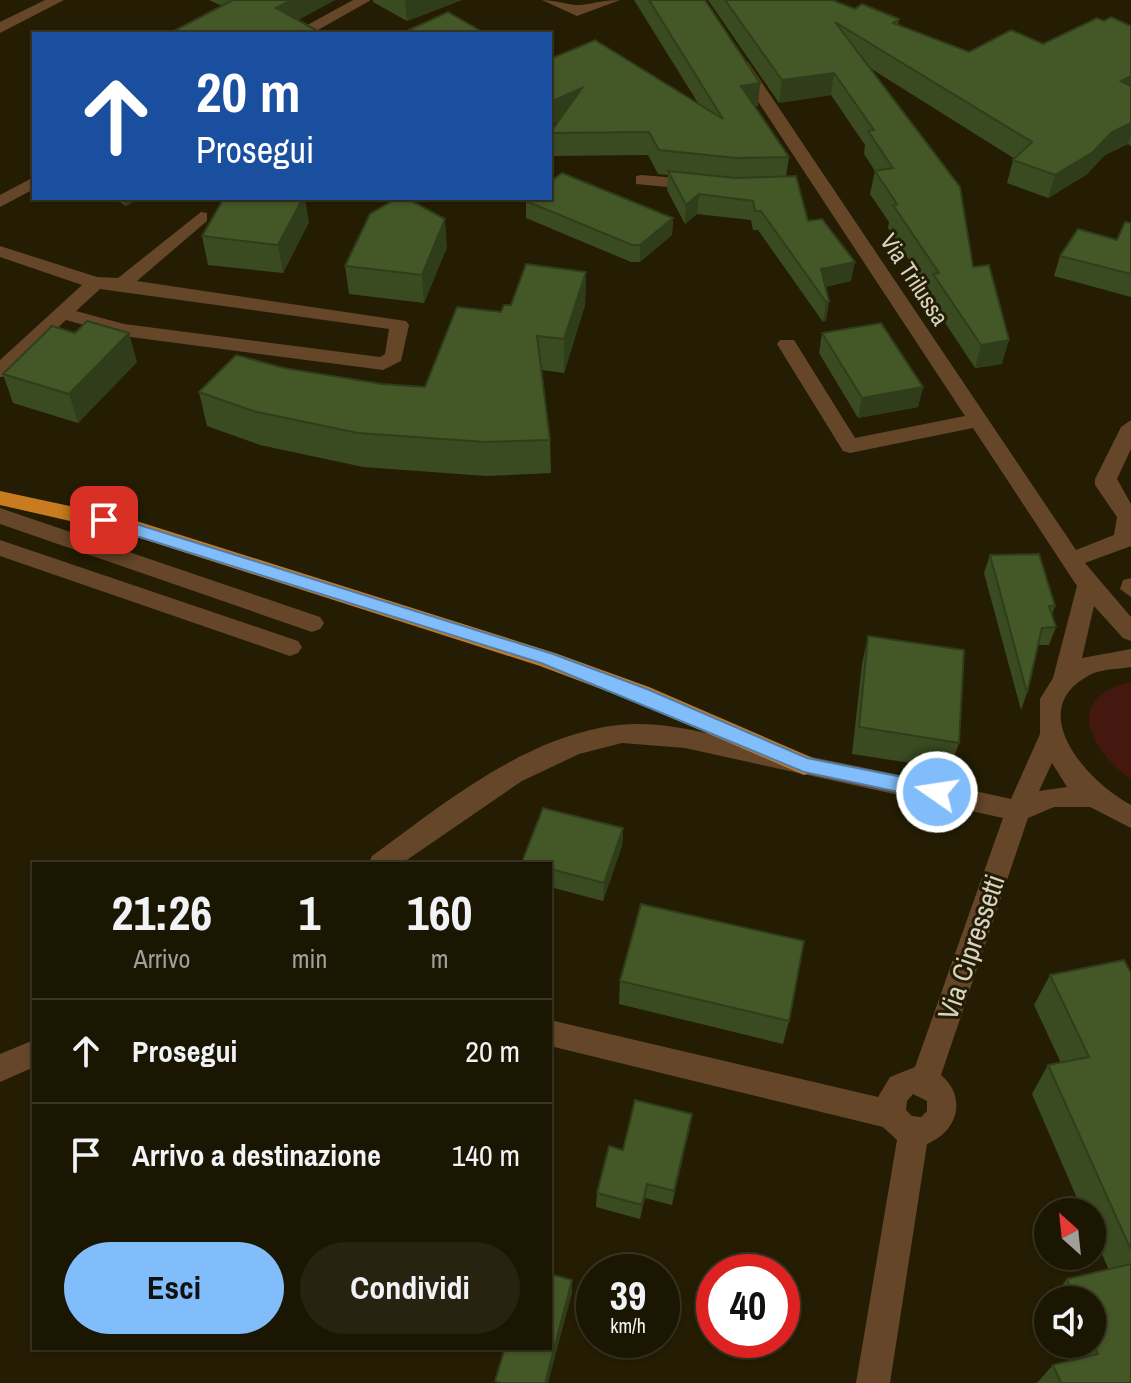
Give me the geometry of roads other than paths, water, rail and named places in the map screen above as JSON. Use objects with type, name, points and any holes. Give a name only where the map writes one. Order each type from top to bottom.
[{"type":"highway","points":[[0,498],[130,527],[371,606],[547,659],[641,694],[804,765]]},
{"type":"street","points":[[0,28],[57,0]]},
{"type":"street","points":[[303,32],[364,0]]},
{"type":"street","points":[[549,0],[577,11],[613,0]]},
{"type":"street","name":"Via Trilussa","points":[[730,47],[1088,585],[1131,632]]},
{"type":"street","points":[[642,180],[719,187]]},
{"type":"street","points":[[0,202],[32,183]]},
{"type":"street","points":[[794,187],[824,187]]},
{"type":"street","points":[[122,284],[201,217]]},
{"type":"street","points":[[0,251],[95,283],[122,284],[399,325],[401,334],[394,357],[383,364],[123,330],[63,313]]},
{"type":"street","points":[[0,371],[95,283]]},
{"type":"street","points":[[787,344],[850,446],[976,420]]},
{"type":"street","points":[[1072,560],[1127,539],[1128,516],[1125,507],[1106,485],[1106,479],[1131,427]]},
{"type":"street","points":[[0,516],[312,623]]},
{"type":"street","points":[[0,548],[290,647]]},
{"type":"street","name":"Via Cipressetti","points":[[924,1083],[1018,811],[1050,738],[1048,718],[1053,698],[1064,682],[1088,585]]},
{"type":"street","points":[[1064,682],[1086,666],[1115,658],[1131,658]]},
{"type":"street","points":[[384,862],[525,769],[560,750],[603,737],[643,733],[1018,811],[1052,797],[1092,797]]},
{"type":"street","points":[[1050,738],[1059,759],[1092,797],[1131,817]]},
{"type":"street","points":[[552,1034],[904,1123],[923,1131],[938,1124],[944,1110],[938,1094],[924,1083],[906,1082],[890,1099],[904,1123],[873,1383]]},
{"type":"street","points":[[0,1068],[32,1054]]}]
